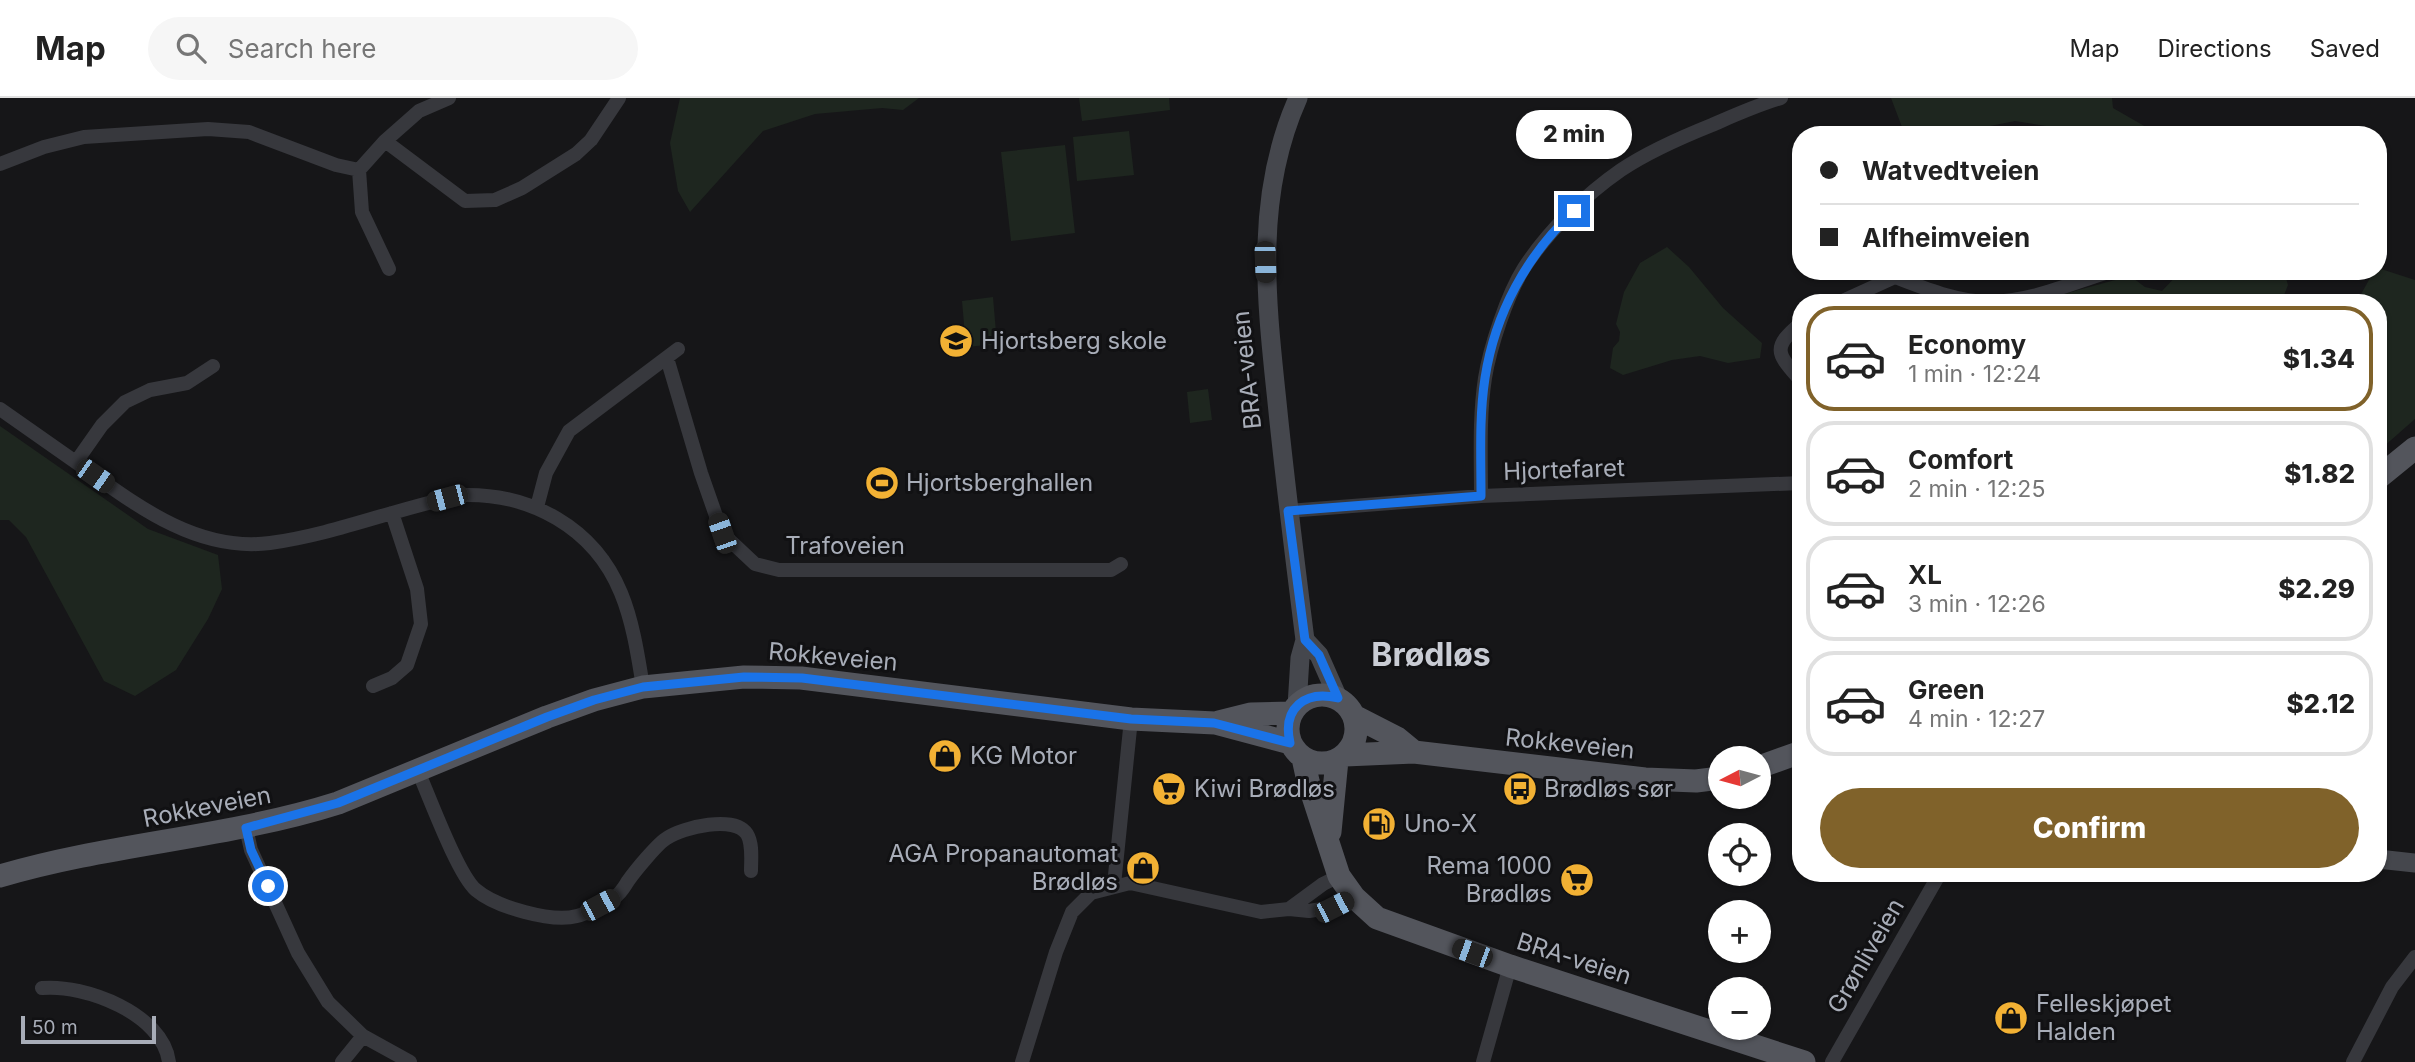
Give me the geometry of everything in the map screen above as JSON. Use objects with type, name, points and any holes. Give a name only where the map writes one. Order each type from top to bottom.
[{"type":"main road","name":"BRA-veien","points":[[1294,709],[1300,687],[1300,658],[1305,640],[1288,511],[1266,296],[1265,256],[1272,185],[1287,124],[1298,98]]},
{"type":"main road","points":[[2387,471],[2415,448]]},
{"type":"main road","name":"BRA-veien","points":[[1305,640],[1319,655],[1338,698]]},
{"type":"main road","name":"Rokkeveien","points":[[0,876],[76,857],[246,828],[338,803],[594,700],[643,687],[744,677],[802,678],[1131,719],[1214,723],[1296,751]]},
{"type":"main road","points":[[1323,695],[1338,698],[1354,716],[1357,730],[1353,744],[1341,758],[1326,764],[1314,763],[1296,751],[1288,722],[1294,709],[1309,697],[1323,695]]},
{"type":"main road","name":"Rokkeveien","points":[[1214,723],[1251,714],[1294,709]]},
{"type":"main road","name":"Rokkeveien","points":[[1354,716],[1397,738],[1414,752]]},
{"type":"main road","name":"BRA-veien","points":[[1296,751],[1339,876],[1354,897],[1377,918],[1510,966],[1804,1062]]},
{"type":"main road","name":"Rokkeveien","points":[[1341,758],[1414,752],[1645,779],[1708,780]]},
{"type":"main road","points":[[1771,762],[1792,755]]},
{"type":"main road","name":"BRA-veien","points":[[1329,842],[1341,758]]},
{"type":"main road","points":[[2387,860],[2415,863]]},
{"type":"street","points":[[389,269],[362,212],[359,170],[419,111],[449,98]]},
{"type":"street","points":[[386,141],[465,201],[495,200],[522,188],[576,154],[591,140],[619,98]]},
{"type":"street","points":[[1481,496],[1480,437],[1485,376],[1500,323],[1523,270],[1561,223],[1607,180],[1625,168],[1689,134],[1765,102],[1781,98]]},
{"type":"street","points":[[0,164],[44,147],[85,137],[208,129],[249,132],[336,165],[359,170]]},
{"type":"street","points":[[1858,294],[1888,280]]},
{"type":"street","points":[[1903,280],[1946,294]]},
{"type":"street","points":[[2038,294],[2082,280]]},
{"type":"street","points":[[1792,332],[1779,349],[1780,357],[1792,371]]},
{"type":"street","name":"Trafoveien","points":[[537,507],[546,473],[569,431],[673,353],[701,473],[722,533],[755,564],[779,570],[1111,570],[1121,564]]},
{"type":"street","points":[[76,462],[102,425],[125,402],[150,390],[187,383],[213,366]]},
{"type":"street","points":[[0,409],[133,503],[196,535],[234,543],[267,543],[303,537],[461,495],[509,499],[537,507],[561,519],[581,534],[604,561],[621,593],[636,645],[643,687]]},
{"type":"street","name":"Hjortefaret","points":[[1288,511],[1481,496],[1792,483]]},
{"type":"street","points":[[373,685],[392,678],[407,665],[421,624],[417,589],[392,513]]},
{"type":"street","points":[[1114,885],[1131,719]]},
{"type":"street","points":[[418,771],[463,874],[476,890],[502,905],[558,918],[578,916],[618,895],[667,838],[693,828],[729,823],[740,827],[748,835],[751,871]]},
{"type":"street","points":[[246,828],[251,850],[298,953],[328,1002],[363,1036],[410,1062]]},
{"type":"street","points":[[1289,909],[1323,884],[1339,876]]},
{"type":"street","name":"Grønliveien","points":[[1832,1062],[1935,882]]},
{"type":"street","points":[[1022,1062],[1056,952],[1072,912],[1091,893],[1130,883],[1261,912],[1289,909],[1309,911],[1334,907],[1354,897]]},
{"type":"street","points":[[2353,1062],[2392,987],[2415,957]]},
{"type":"street","points":[[1483,1062],[1510,966]]},
{"type":"street","points":[[2403,973],[2415,984]]},
{"type":"street","points":[[42,988],[53,987],[89,995],[129,1009],[157,1034],[168,1053],[169,1062]]},
{"type":"street","points":[[342,1062],[363,1036]]},
{"type":"shaded area","points":[[680,98],[919,98],[903,110],[882,108],[815,114],[763,131],[690,212],[678,191],[670,143]]},
{"type":"shaded area","points":[[1079,98],[1169,98],[1170,110],[1082,121]]},
{"type":"shaded area","points":[[1891,98],[2112,98],[2113,108],[2144,126],[2046,126],[2015,121],[1990,126],[1902,126]]},
{"type":"shaded area","points":[[1129,131],[1134,175],[1077,181],[1073,137]]},
{"type":"shaded area","points":[[1065,145],[1075,233],[1011,241],[1001,152]]},
{"type":"shaded area","points":[[1667,247],[1689,267],[1723,308],[1762,343],[1760,358],[1728,363],[1700,356],[1672,360],[1623,375],[1610,368],[1613,348],[1619,341],[1620,332],[1616,324],[1624,292],[1640,263]]},
{"type":"shaded area","points":[[2387,271],[2415,280],[2415,419],[2387,444],[2387,294],[2361,294],[2369,280],[2387,280]]},
{"type":"shaded area","points":[[2115,280],[2135,280],[2145,287],[2162,291],[2172,280],[2287,280],[2288,285],[2284,294],[2064,294]]},
{"type":"shaded area","points":[[993,297],[997,344],[966,347],[962,301]]},
{"type":"shaded area","points":[[1208,389],[1212,420],[1190,423],[1187,392]]},
{"type":"shaded area","points":[[0,426],[148,529],[218,555],[222,589],[208,619],[176,670],[135,696],[104,681],[26,537],[9,520],[0,520]]},
{"type":"place","name":"Hjortsberg skole","points":[[956,341]]},
{"type":"place","name":"Hjortsberghallen","points":[[882,483]]},
{"type":"place","name":"KG Motor","points":[[945,756]]},
{"type":"place","name":"Kiwi Brødløs","points":[[1169,789]]},
{"type":"place","name":"Brødløs sør","points":[[1520,789]]},
{"type":"place","name":"Uno-X","points":[[1379,824]]},
{"type":"place","name":"AGA Propanautomat Brødløs","points":[[1143,868]]},
{"type":"place","name":"Rema 1000 Brødløs","points":[[1577,880]]},
{"type":"place","name":"Felleskjøpet Halden","points":[[2011,1018]]},
{"type":"district","name":"Brødløs","points":[[1431,655]]},
{"type":"route","points":[[268,886],[251,850],[246,828],[338,803],[547,717],[594,700],[643,687],[744,677],[802,678],[1131,719],[1214,723],[1290,743],[1288,722],[1297,706],[1309,697],[1323,695],[1338,698],[1319,655],[1305,640],[1288,511],[1481,496],[1480,437],[1485,376],[1500,323],[1523,270],[1574,211]]}]
